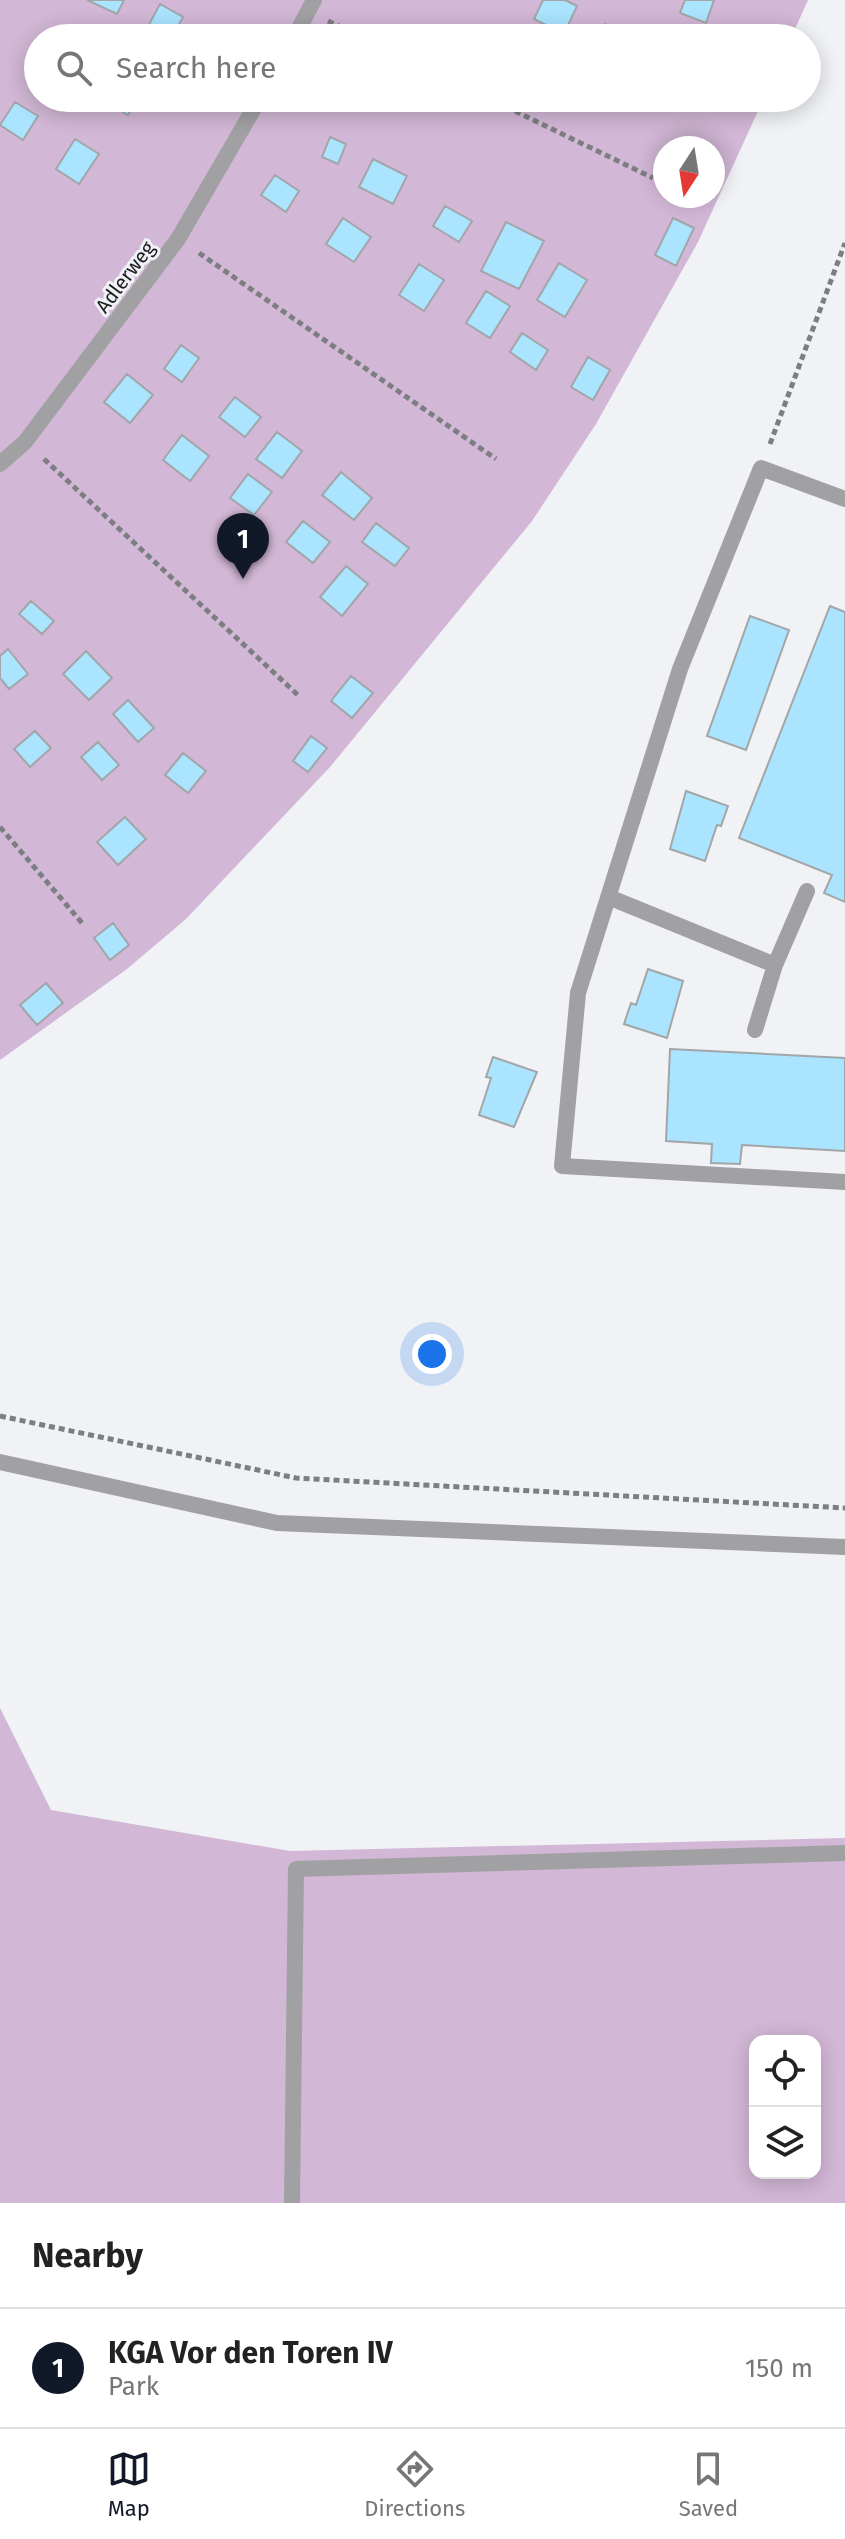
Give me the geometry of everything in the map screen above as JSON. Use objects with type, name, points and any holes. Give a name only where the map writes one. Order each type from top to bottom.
[{"type":"lane","points":[[302,24],[312,6]]},
{"type":"lane","name":"Adlerweg","points":[[0,464],[25,442],[178,239],[252,112]]},
{"type":"lane","points":[[845,499],[761,468],[680,669],[611,898],[578,993],[562,1166],[845,1182]]},
{"type":"lane","points":[[755,1030],[775,965],[807,891]]},
{"type":"lane","points":[[611,898],[775,965]]},
{"type":"lane","points":[[0,1462],[277,1523],[845,1547]]},
{"type":"lane","points":[[292,2203],[296,1869],[845,1853]]},
{"type":"path","points":[[312,6],[341,24]]},
{"type":"path","points":[[517,112],[653,178]]},
{"type":"path","points":[[178,239],[496,459]]},
{"type":"path","points":[[761,468],[845,243]]},
{"type":"path","points":[[25,442],[299,696]]},
{"type":"path","points":[[0,827],[82,923]]},
{"type":"path","points":[[0,1416],[296,1478],[845,1508]]},
{"type":"shaded area","points":[[0,0],[808,0],[797,24],[24,24],[24,112],[758,112],[725,183],[725,136],[653,136],[653,208],[714,208],[698,242],[596,424],[532,521],[330,767],[186,919],[127,969],[0,1060]]},
{"type":"shaded area","points":[[0,1708],[51,1810],[290,1851],[845,1838],[845,2203],[0,2203]]},
{"type":"building","points":[[87,0],[124,0],[117,14]]},
{"type":"building","points":[[543,0],[565,0],[577,6],[569,24],[544,24],[534,19]]},
{"type":"building","points":[[685,0],[714,0],[706,23],[680,13]]},
{"type":"building","points":[[160,4],[183,17],[179,24],[149,24]]},
{"type":"building","points":[[15,102],[24,107],[24,112],[38,116],[23,140],[0,125]]},
{"type":"building","points":[[330,137],[346,144],[338,164],[322,157]]},
{"type":"building","points":[[75,139],[99,154],[79,184],[56,169]]},
{"type":"building","points":[[373,159],[407,176],[393,204],[359,187]]},
{"type":"building","points":[[275,175],[299,191],[286,212],[261,195]]},
{"type":"building","points":[[445,206],[472,221],[459,242],[433,226]]},
{"type":"building","points":[[343,218],[371,237],[354,262],[326,244]]},
{"type":"building","points":[[673,218],[694,228],[676,266],[655,255]]},
{"type":"building","points":[[506,222],[544,241],[519,289],[481,271]]},
{"type":"building","points":[[559,263],[587,280],[565,317],[537,300]]},
{"type":"building","points":[[419,264],[444,280],[424,311],[399,295]]},
{"type":"building","points":[[486,291],[510,306],[490,338],[466,323]]},
{"type":"building","points":[[522,333],[548,350],[536,370],[510,352]]},
{"type":"building","points":[[181,345],[199,358],[182,382],[164,369]]},
{"type":"building","points":[[588,357],[610,370],[593,400],[571,387]]},
{"type":"building","points":[[127,374],[153,395],[130,423],[104,402]]},
{"type":"building","points":[[235,397],[261,417],[245,437],[219,417]]},
{"type":"building","points":[[277,432],[302,451],[282,478],[256,459]]},
{"type":"building","points":[[182,435],[209,456],[190,481],[163,460]]},
{"type":"building","points":[[341,472],[372,498],[354,520],[322,495]]},
{"type":"building","points":[[248,474],[272,492],[254,515],[230,498]]},
{"type":"building","points":[[303,521],[330,542],[313,563],[286,542]]},
{"type":"building","points":[[376,523],[409,548],[395,566],[362,542]]},
{"type":"building","points":[[346,566],[368,584],[342,616],[320,597]]},
{"type":"building","points":[[31,601],[54,621],[42,634],[19,614]]},
{"type":"building","points":[[830,606],[845,612],[845,902],[824,893],[832,875],[739,838]]},
{"type":"building","points":[[750,616],[789,630],[746,750],[707,736]]},
{"type":"building","points":[[8,649],[28,674],[9,689],[0,678],[0,656]]},
{"type":"building","points":[[86,651],[112,678],[89,700],[63,674]]},
{"type":"building","points":[[351,676],[373,693],[352,718],[331,701]]},
{"type":"building","points":[[128,700],[154,728],[138,742],[113,714]]},
{"type":"building","points":[[35,731],[51,748],[30,767],[14,749]]},
{"type":"building","points":[[311,736],[327,748],[308,772],[293,761]]},
{"type":"building","points":[[98,742],[119,765],[102,780],[81,757]]},
{"type":"building","points":[[183,753],[206,771],[188,793],[165,775]]},
{"type":"building","points":[[686,791],[728,806],[721,826],[717,825],[705,861],[670,849]]},
{"type":"building","points":[[125,817],[146,839],[118,865],[97,842]]},
{"type":"building","points":[[113,923],[129,945],[110,960],[94,938]]},
{"type":"building","points":[[648,969],[683,981],[667,1038],[624,1024],[631,1003],[636,1005]]},
{"type":"building","points":[[46,983],[63,1003],[37,1025],[20,1005]]},
{"type":"building","points":[[670,1049],[845,1058],[845,1151],[742,1145],[740,1164],[711,1163],[712,1144],[666,1141]]},
{"type":"building","points":[[493,1057],[537,1072],[514,1127],[479,1115],[491,1078],[486,1077]]},
{"type":"place","name":"KGA Vor den Toren IV","points":[[243,579]]}]
